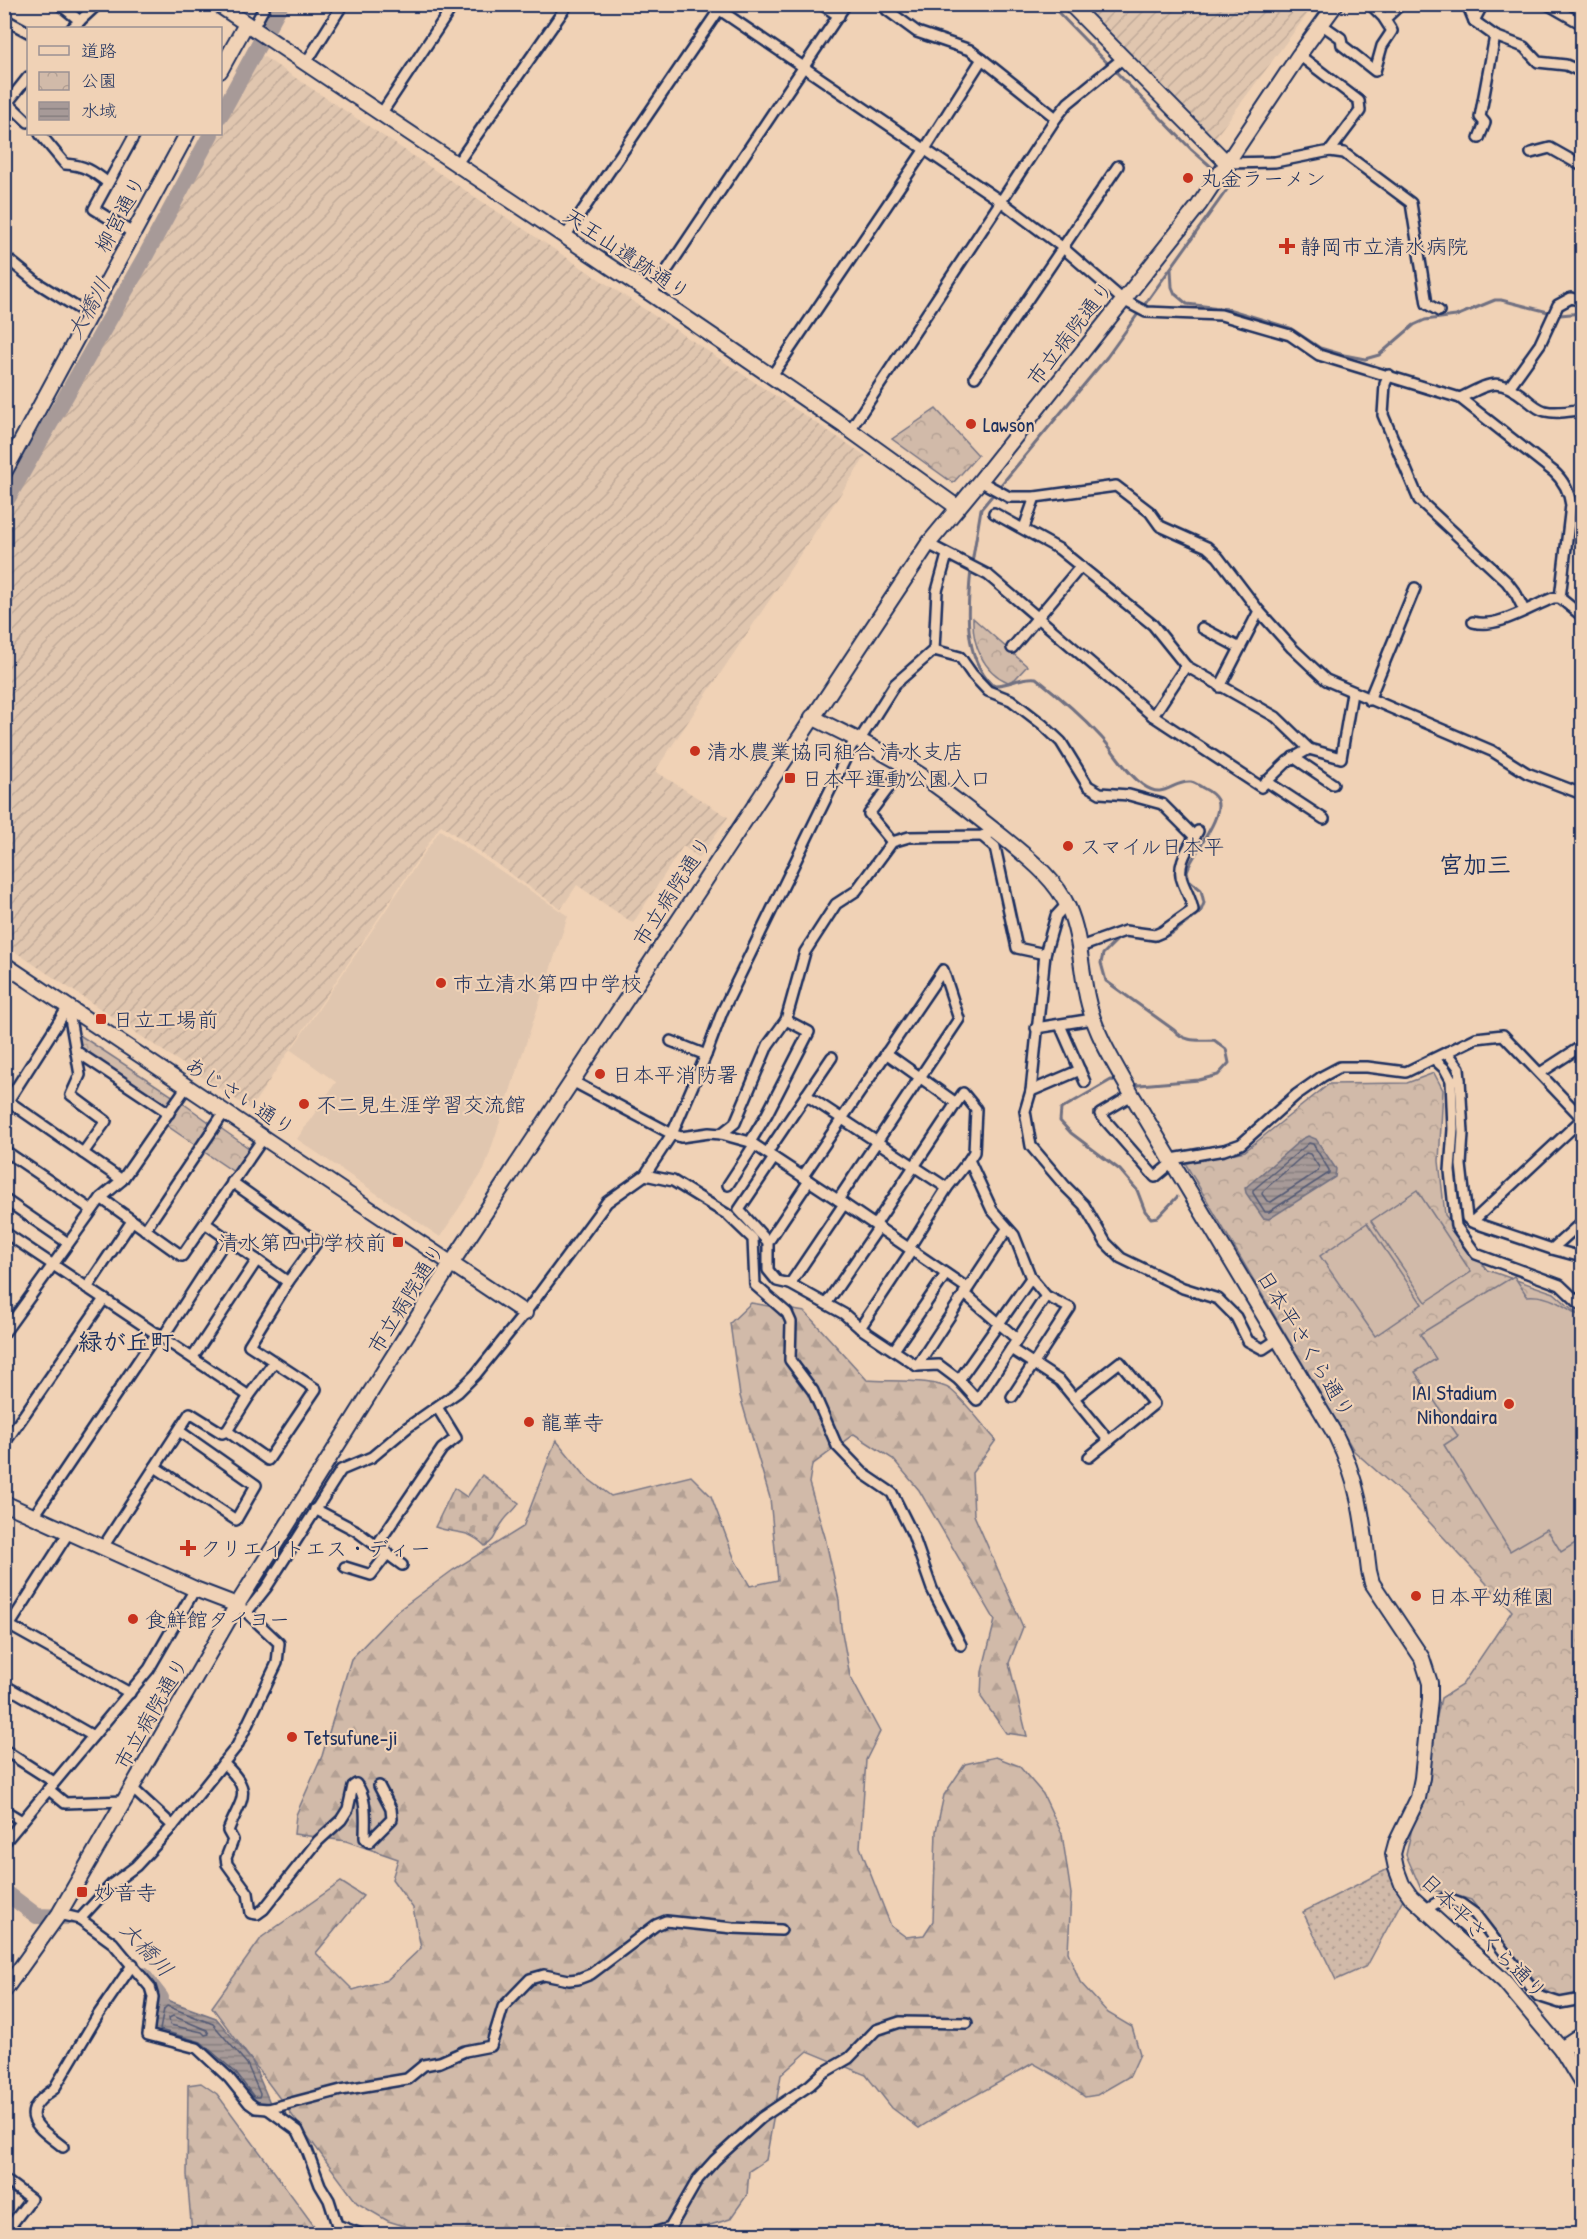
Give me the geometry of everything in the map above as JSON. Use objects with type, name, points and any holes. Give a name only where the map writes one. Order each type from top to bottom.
[{"type":"street","points":[[59,4],[80,21]]},
{"type":"street","points":[[73,27],[98,4]]},
{"type":"street","points":[[217,4],[251,27]]},
{"type":"street","points":[[222,68],[266,4]]},
{"type":"street","points":[[306,63],[343,4]]},
{"type":"street","points":[[381,114],[454,4]]},
{"type":"street","points":[[456,165],[568,4]]},
{"type":"street","points":[[821,4],[839,16]]},
{"type":"street","points":[[651,294],[846,4]]},
{"type":"street","points":[[883,4],[887,10],[916,32],[970,50],[1056,118]]},
{"type":"street","points":[[1071,4],[1122,59],[1227,163],[1275,162],[1330,152],[1344,153],[1411,203],[1427,304],[1439,310]]},
{"type":"street","name":"市立病院通り","points":[[4,1991],[59,1914],[132,1788],[451,1264],[812,717],[928,544],[1199,205],[1299,55],[1336,4]]},
{"type":"street","points":[[1321,24],[1341,38],[1342,45],[1375,71],[1382,46],[1392,31],[1385,19],[1370,4]]},
{"type":"street","points":[[1385,19],[1401,4]]},
{"type":"street","points":[[1467,4],[1474,21],[1495,36],[1524,47],[1538,62],[1566,65],[1582,72]]},
{"type":"street","points":[[1474,21],[1483,4]]},
{"type":"street","points":[[1547,4],[1582,24]]},
{"type":"street","points":[[564,238],[717,6],[1002,201],[1062,247],[1123,300],[1146,312],[1221,315],[1290,334],[1319,355],[1460,398],[1559,476],[1570,495],[1571,505],[1560,598]]},
{"type":"street","points":[[4,19],[27,31]]},
{"type":"street","name":"天王山遺跡通り","points":[[251,27],[651,294],[850,430],[957,507]]},
{"type":"street","points":[[1479,138],[1485,123],[1480,117],[1495,36]]},
{"type":"street","points":[[1299,55],[1359,101],[1360,111],[1330,152]]},
{"type":"street","points":[[771,377],[925,149],[982,59]]},
{"type":"street","points":[[850,430],[1056,118],[1068,103],[1122,59]]},
{"type":"street","points":[[27,78],[6,103],[27,121]]},
{"type":"street","points":[[41,135],[65,164],[80,164],[108,183]]},
{"type":"street","points":[[133,233],[94,209],[134,135]]},
{"type":"street","name":"柳宮通り","points":[[4,473],[183,135]]},
{"type":"street","points":[[1531,153],[1550,148],[1582,166]]},
{"type":"street","points":[[975,377],[1118,166]]},
{"type":"street","points":[[4,256],[36,282],[89,315]]},
{"type":"street","points":[[1510,386],[1540,344],[1558,305],[1571,298],[1582,301]]},
{"type":"street","points":[[1389,375],[1385,384],[1383,415],[1419,500],[1507,582],[1524,610]]},
{"type":"street","points":[[1460,398],[1483,387],[1497,384],[1510,386],[1544,411],[1556,413],[1582,409]]},
{"type":"street","points":[[980,481],[1009,497],[1035,497],[1116,486],[1150,512],[1160,526],[1207,547],[1218,557],[1259,611],[1292,648],[1326,680],[1492,751],[1527,773],[1582,794]]},
{"type":"street","points":[[1024,528],[1035,497]]},
{"type":"street","points":[[994,513],[1059,549],[1152,625],[1186,666],[1276,717],[1309,749],[1341,758],[1352,693]]},
{"type":"street","points":[[928,544],[988,575],[1153,716],[1261,787],[1293,757],[1309,749]]},
{"type":"street","points":[[242,1609],[266,1588],[341,1470],[372,1457],[408,1427],[458,1392],[476,1374],[525,1313],[607,1202],[645,1175],[672,1134],[722,1011],[857,740],[895,684],[934,651],[937,591],[947,555]]},
{"type":"street","points":[[1012,648],[1080,566]]},
{"type":"street","points":[[1369,700],[1415,588]]},
{"type":"street","points":[[1473,622],[1481,625],[1498,622],[1553,598],[1560,598],[1582,616]]},
{"type":"street","points":[[1220,687],[1259,611]]},
{"type":"street","points":[[1202,628],[1240,648]]},
{"type":"street","points":[[934,651],[960,657],[988,691],[1011,700],[1042,724],[1061,742],[1088,786],[1100,793],[1129,795],[1162,804],[1197,834],[1179,870],[1183,883],[1191,896],[1193,910],[1162,932],[1155,934],[1125,931],[1080,947]]},
{"type":"street","points":[[1153,716],[1186,666]]},
{"type":"street","name":"日本平さくら通り","points":[[812,717],[906,766],[928,780],[988,834],[1034,862],[1057,888],[1067,904],[1077,928],[1088,1002],[1093,1019],[1132,1095],[1346,1454],[1358,1492],[1372,1583],[1427,1669],[1430,1699],[1422,1778],[1418,1798],[1396,1843],[1394,1854],[1402,1884],[1424,1910],[1504,1981],[1561,2049],[1582,2084]]},
{"type":"street","points":[[1293,757],[1333,784]]},
{"type":"street","points":[[892,842],[869,814],[906,766]]},
{"type":"street","points":[[1266,781],[1324,819]]},
{"type":"street","points":[[721,1134],[735,1123],[768,1045],[786,1020],[805,952],[836,904],[856,891],[892,842],[909,837],[988,834],[995,847],[1017,948],[1046,954]]},
{"type":"street","points":[[1067,904],[1056,916],[1046,954],[1036,1028],[1031,1091],[1025,1111],[1031,1146],[1065,1186],[1084,1204],[1106,1243],[1121,1258],[1184,1288],[1218,1299],[1236,1317],[1248,1341],[1263,1350],[1278,1339]]},
{"type":"street","name":"あじさい通り","points":[[4,964],[525,1313]]},
{"type":"street","points":[[790,1284],[877,1142],[959,1019],[943,970],[842,1119],[768,1242],[768,1270],[777,1281],[790,1284],[844,1314],[860,1328],[916,1366],[939,1365],[959,1380],[977,1400],[1046,1296]]},
{"type":"street","points":[[68,1007],[80,1076],[71,1095],[106,1121],[83,1153]]},
{"type":"street","points":[[68,1007],[6,1104],[122,1180]]},
{"type":"street","points":[[1036,1028],[1093,1019]]},
{"type":"street","points":[[728,1185],[809,1032],[786,1020]]},
{"type":"street","points":[[1060,1025],[1086,1082]]},
{"type":"street","points":[[1132,1095],[1100,1114],[1155,1177],[1172,1160],[1224,1150],[1241,1144],[1296,1095],[1340,1067],[1367,1067],[1406,1072],[1476,1038],[1503,1035],[1582,1118],[1472,1222]]},
{"type":"street","points":[[671,1041],[706,1055]]},
{"type":"street","points":[[1539,1073],[1582,1048]]},
{"type":"street","points":[[76,1051],[169,1113]]},
{"type":"street","points":[[1447,1052],[1459,1068],[1456,1080],[1450,1171],[1456,1226],[1476,1254],[1560,1285],[1582,1306]]},
{"type":"street","points":[[886,1053],[956,1103]]},
{"type":"street","points":[[768,1242],[739,1210],[806,1095],[832,1057]]},
{"type":"street","points":[[1434,1059],[1456,1080],[1463,1133],[1461,1165],[1467,1218],[1472,1222],[1582,1257]]},
{"type":"street","points":[[1031,1091],[1080,1070]]},
{"type":"street","points":[[572,1081],[672,1134],[681,1137],[709,1133],[721,1134],[752,1143],[946,1274],[1017,1339]]},
{"type":"street","points":[[4,1333],[101,1198],[122,1180],[187,1086]]},
{"type":"street","points":[[826,1304],[963,1093],[976,1109],[974,1152],[947,1188],[860,1328]]},
{"type":"street","points":[[806,1095],[947,1188]]},
{"type":"street","points":[[145,1230],[225,1111]]},
{"type":"street","points":[[101,1198],[183,1256],[264,1137]]},
{"type":"street","points":[[4,1150],[92,1210]]},
{"type":"street","points":[[969,1160],[992,1210],[1014,1235],[1031,1278],[1046,1296],[1070,1308],[1011,1397]]},
{"type":"street","points":[[645,1175],[673,1181],[728,1215],[753,1239],[755,1285],[787,1313],[791,1322],[790,1360],[813,1391],[837,1446],[864,1474],[892,1492],[913,1535],[932,1589],[961,1645]]},
{"type":"street","points":[[227,1431],[268,1460],[316,1389],[249,1345],[288,1282],[317,1242],[232,1182]]},
{"type":"street","points":[[4,1199],[68,1243]]},
{"type":"street","points":[[87,1288],[132,1221]]},
{"type":"street","points":[[1552,1249],[1582,1222]]},
{"type":"street","points":[[205,1223],[288,1282]]},
{"type":"street","points":[[916,1366],[1007,1229]]},
{"type":"street","points":[[4,1232],[249,1396]]},
{"type":"street","points":[[34,1516],[227,1238]]},
{"type":"street","points":[[193,1358],[257,1260]]},
{"type":"street","points":[[894,1350],[946,1274]]},
{"type":"street","points":[[959,1380],[1031,1278]]},
{"type":"street","points":[[4,1444],[104,1299]]},
{"type":"street","points":[[1011,1349],[1060,1381],[1109,1441]]},
{"type":"street","points":[[103,1547],[190,1413],[222,1433],[227,1431],[274,1362]]},
{"type":"street","points":[[1074,1398],[1120,1362],[1154,1404],[1089,1457]]},
{"type":"street","points":[[377,1545],[435,1458],[456,1438],[437,1407]]},
{"type":"street","points":[[155,1467],[236,1520],[256,1485],[179,1431]]},
{"type":"street","points":[[4,1503],[242,1609],[279,1643],[278,1663],[237,1746],[174,1826],[136,1866],[112,1884],[80,1919]]},
{"type":"street","points":[[315,1509],[355,1530],[402,1565]]},
{"type":"street","points":[[69,1532],[7,1630],[130,1693]]},
{"type":"street","points":[[345,1567],[371,1575],[388,1553]]},
{"type":"street","points":[[4,1843],[130,1693],[148,1669],[195,1589]]},
{"type":"street","points":[[4,1685],[93,1737]]},
{"type":"street","points":[[4,1750],[51,1785],[65,1803],[125,1801]]},
{"type":"street","points":[[224,1763],[242,1784],[243,1797],[228,1831],[232,1840],[226,1858],[227,1864],[248,1893],[251,1913],[257,1914],[264,1909],[318,1841],[341,1820],[348,1809],[353,1786],[356,1784],[360,1788],[366,1816],[365,1838],[369,1842],[374,1840],[392,1819],[391,1809],[379,1786]]},
{"type":"street","points":[[132,1788],[174,1826]]},
{"type":"street","points":[[4,1810],[22,1821]]},
{"type":"street","points":[[1424,1910],[1444,1898],[1461,1904],[1475,1914],[1538,1996],[1560,2003],[1582,2000]]},
{"type":"street","points":[[59,1914],[80,1919],[113,1943],[150,1987],[153,1997],[148,2035],[197,2049],[229,2078],[249,2103],[256,2108],[268,2109],[341,2090],[406,2079],[424,2065],[440,2062],[465,2051],[491,2046],[503,2007],[530,1979],[544,1975],[569,1980],[591,1974],[649,1930],[666,1921],[781,1930]]},
{"type":"street","points":[[63,2147],[36,2125],[32,2119],[33,2112],[45,2095],[54,2089],[98,2015],[133,1964]]},
{"type":"street","points":[[649,2235],[670,2228],[698,2179],[715,2160],[761,2118],[810,2085],[823,2073],[849,2058],[876,2030],[900,2022],[967,2023]]},
{"type":"street","points":[[1561,2049],[1582,2036]]},
{"type":"street","points":[[268,2109],[298,2131],[320,2185],[329,2200],[337,2225],[361,2235]]},
{"type":"street","points":[[4,2179],[31,2199],[5,2232]]},
{"type":"shaded area","points":[[1079,5],[1314,5],[1211,143]]},
{"type":"shaded area","points":[[258,53],[866,456],[655,771],[728,817],[699,858],[683,846],[633,923],[577,885],[561,909],[441,825],[250,1109],[5,945],[4,514],[212,135],[222,135],[222,118]]},
{"type":"shaded area","name":"市立清水第四中学校","points":[[440,830],[568,916],[484,1170],[440,1237],[297,1139],[336,1082],[291,1050]]},
{"type":"green space","points":[[936,409],[978,455],[953,483],[892,439]]},
{"type":"green space","points":[[973,618],[1027,666],[1015,679],[1008,682],[999,677],[986,664],[977,647]]},
{"type":"green space","points":[[78,1034],[174,1097],[167,1107],[78,1048]]},
{"type":"green space","points":[[1434,1073],[1443,1090],[1439,1161],[1445,1215],[1487,1270],[1554,1293],[1582,1318],[1582,1997],[1569,2003],[1541,1988],[1471,1900],[1445,1892],[1421,1889],[1406,1855],[1441,1698],[1462,1685],[1512,1611],[1406,1497],[1354,1451],[1185,1163],[1245,1151],[1329,1084],[1407,1083]]},
{"type":"green space","points":[[184,1104],[213,1125],[198,1147],[166,1125],[179,1105]]},
{"type":"green space","points":[[219,1127],[250,1149],[234,1172],[203,1151]]},
{"type":"green space","points":[[1417,1190],[1471,1272],[1426,1302],[1371,1221]]},
{"type":"green space","points":[[1367,1223],[1422,1304],[1375,1336],[1320,1256]]},
{"type":"green space","name":"IAI Stadium Nihondaira","points":[[1514,1276],[1527,1296],[1549,1299],[1582,1318],[1582,1539],[1561,1552],[1547,1529],[1510,1551],[1444,1445],[1458,1436],[1415,1372],[1436,1359],[1420,1334]]},
{"type":"green space","points":[[751,1303],[805,1312],[867,1380],[924,1382],[944,1386],[969,1408],[996,1440],[972,1473],[974,1515],[1023,1627],[1009,1663],[1027,1736],[1006,1733],[981,1697],[982,1672],[995,1620],[919,1490],[893,1459],[854,1434],[812,1465],[809,1483],[825,1537],[839,1600],[841,1627],[850,1676],[880,1732],[866,1760],[860,1847],[891,1926],[906,1937],[924,1935],[933,1921],[936,1831],[944,1795],[965,1764],[996,1757],[1019,1766],[1043,1794],[1062,1834],[1071,1894],[1068,1952],[1080,1982],[1108,2013],[1132,2027],[1140,2054],[1130,2076],[1097,2095],[1085,2097],[1033,2063],[919,2128],[892,2108],[866,2075],[808,2051],[781,2075],[766,2160],[749,2171],[747,2195],[730,2219],[680,2234],[430,2234],[388,2221],[357,2203],[212,2007],[262,1937],[341,1882],[363,1896],[316,1953],[353,1990],[387,1980],[421,1948],[413,1908],[392,1879],[398,1859],[346,1841],[294,1834],[296,1815],[322,1756],[351,1659],[396,1612],[453,1570],[523,1527],[556,1440],[587,1478],[611,1496],[691,1476],[711,1496],[735,1560],[750,1586],[778,1580],[770,1498],[740,1396],[730,1323]]},
{"type":"green space","points":[[482,1475],[519,1503],[505,1519],[491,1542],[485,1546],[472,1536],[435,1527],[454,1488],[467,1497]]},
{"type":"green space","points":[[1388,1869],[1404,1897],[1367,1966],[1336,1980],[1303,1912]]},
{"type":"green space","points":[[201,2083],[217,2094],[320,2234],[192,2234],[187,2175],[188,2085]]},
{"type":"water","points":[[1308,1136],[1316,1139],[1336,1169],[1335,1177],[1269,1219],[1263,1218],[1245,1188]]},
{"type":"water","points":[[161,1998],[216,2018],[252,2061],[270,2103],[257,2106],[197,2046],[151,2034]]},
{"type":"waterway","name":"大橋川","points":[[222,112],[281,4]]},
{"type":"waterway","points":[[1050,4],[1191,149],[1216,171]]},
{"type":"waterway","name":"大橋川","points":[[4,505],[147,253],[210,135]]},
{"type":"waterway","points":[[972,563],[981,509],[1107,357],[1231,184],[1223,177]]},
{"type":"waterway","points":[[1171,269],[1172,287],[1175,294],[1187,304],[1228,309],[1290,328],[1320,348],[1365,359],[1379,355],[1414,325],[1425,320],[1456,316],[1495,300],[1560,315],[1582,313]]},
{"type":"waterway","points":[[971,570],[969,631],[976,660],[992,685],[1036,678],[1086,721],[1143,785],[1163,791],[1184,782],[1191,782],[1209,792],[1217,800],[1216,816],[1187,871],[1189,880],[1201,890],[1204,903],[1200,913],[1171,934],[1155,941],[1143,938]]},
{"type":"waterway","points":[[1129,1083],[1139,1085],[1199,1080],[1218,1075],[1229,1063],[1226,1049],[1214,1040],[1193,1040],[1183,1037],[1106,981],[1101,963],[1103,954],[1120,937],[1131,936]]},
{"type":"waterway","points":[[1120,1081],[1111,1080],[1061,1109],[1060,1121],[1071,1133],[1120,1170],[1137,1190],[1145,1211],[1151,1218],[1158,1217],[1177,1197]]},
{"type":"waterway","name":"大橋川","points":[[4,1891],[37,1916],[71,1917]]},
{"type":"waterway","name":"大橋川","points":[[143,1975],[161,1998]]},
{"type":"place","name":"丸金ラーメン","points":[[1188,178]]},
{"type":"place","name":"静岡市立清水病院","points":[[1287,246]]},
{"type":"place","name":"Lawson","points":[[971,424]]},
{"type":"place","name":"清水農業協同組合 清水支店","points":[[695,751]]},
{"type":"place","name":"日本平運動公園入口","points":[[790,778]]},
{"type":"place","name":"スマイル日本平","points":[[1068,846]]},
{"type":"place","name":"市立清水第四中学校","points":[[441,983]]},
{"type":"place","name":"日立工場前","points":[[101,1019]]},
{"type":"place","name":"日本平消防署","points":[[600,1074]]},
{"type":"place","name":"不二見生涯学習交流館","points":[[304,1104]]},
{"type":"place","name":"清水第四中学校前","points":[[398,1242]]},
{"type":"place","name":"IAI Stadium Nihondaira","points":[[1509,1404]]},
{"type":"place","name":"龍華寺","points":[[529,1422]]},
{"type":"place","name":"クリエイトエス・ディー","points":[[188,1548]]},
{"type":"place","name":"日本平幼稚園","points":[[1416,1596]]},
{"type":"place","name":"食鮮館タイヨー","points":[[133,1619]]},
{"type":"place","name":"Tetsufune-ji","points":[[292,1737]]},
{"type":"place","name":"妙音寺","points":[[82,1892]]},
{"type":"district","name":"宮加三","points":[[1475,864]]},
{"type":"district","name":"緑が丘町","points":[[126,1341]]}]
